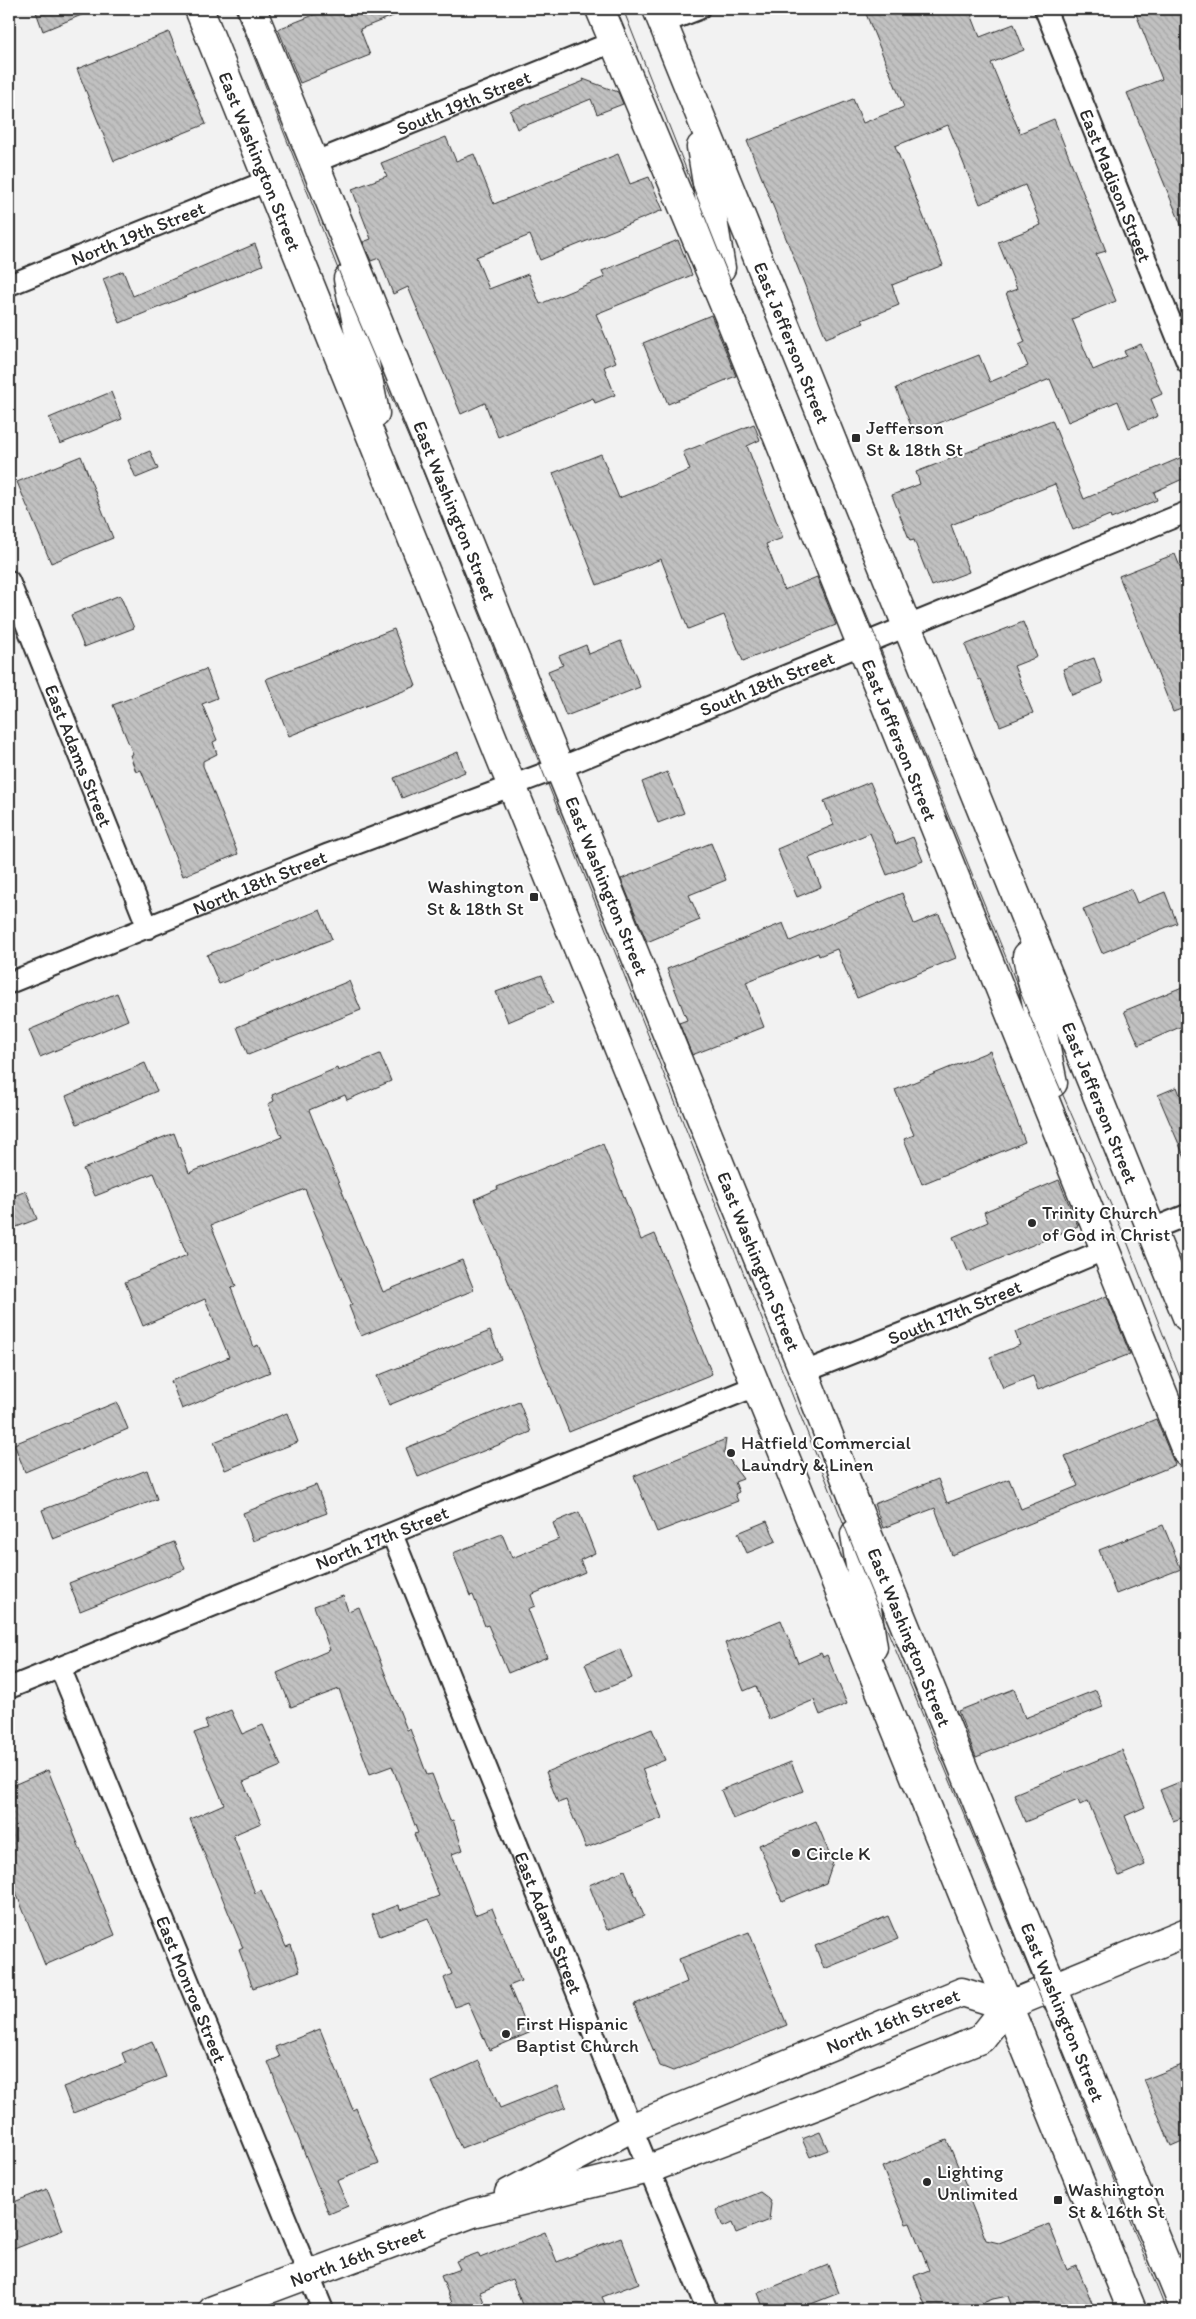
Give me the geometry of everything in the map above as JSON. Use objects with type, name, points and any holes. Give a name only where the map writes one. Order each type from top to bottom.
[{"type":"main road","name":"East Washington Street","points":[[198,9],[880,1694],[1132,2310]]},
{"type":"main road","name":"East Washington Street","points":[[252,9],[1052,1988],[1185,2310]]},
{"type":"main road","name":"East Jefferson Street","points":[[600,9],[731,321],[1070,1158],[1104,1250],[1187,1453]]},
{"type":"main road","name":"East Jefferson Street","points":[[660,16],[693,102],[908,625],[1187,1317]]},
{"type":"main road","name":"East Jefferson Street","points":[[693,102],[716,245],[731,321]]},
{"type":"main road","name":"East Washington Street","points":[[334,213],[389,481]]},
{"type":"main road","name":"East Jefferson Street","points":[[1013,889],[1070,1158]]},
{"type":"main road","points":[[842,1466],[861,1567],[880,1694]]},
{"type":"main road","points":[[1007,2006],[1187,1932]]},
{"type":"main road","name":"North 16th Street","points":[[213,2310],[472,2213],[649,2169],[875,2082],[981,2038],[1007,2006],[962,1992],[632,2128],[472,2213]]},
{"type":"street","points":[[660,16],[699,9]]},
{"type":"street","name":"East Madison Street","points":[[1045,9],[1187,362]]},
{"type":"street","name":"South 19th Street","points":[[314,162],[613,42]]},
{"type":"street","name":"North 19th Street","points":[[9,285],[267,181]]},
{"type":"street","name":"South 18th Street","points":[[512,786],[1187,512]]},
{"type":"street","name":"East Adams Street","points":[[9,581],[148,928]]},
{"type":"street","name":"North 18th Street","points":[[9,983],[329,854],[512,786]]},
{"type":"street","points":[[1152,1230],[1187,1215]]},
{"type":"street","name":"South 17th Street","points":[[804,1372],[956,1312],[1104,1250]]},
{"type":"street","name":"North 17th Street","points":[[9,1688],[756,1386]]},
{"type":"street","name":"East Adams Street","points":[[392,1534],[707,2310]]},
{"type":"street","name":"East Monroe Street","points":[[60,1667],[323,2310]]},
{"type":"building","points":[[35,9],[96,9],[43,31]]},
{"type":"building","points":[[329,9],[408,10],[360,29],[370,55],[300,83],[278,29]]},
{"type":"building","points":[[864,9],[969,9],[980,37],[1014,24],[1024,50],[991,63],[1020,133],[1054,119],[1106,251],[1096,254],[1116,301],[1072,319],[1093,370],[1126,356],[1124,351],[1141,344],[1162,394],[1151,399],[1158,416],[1129,428],[1118,401],[1068,422],[1050,379],[914,433],[896,388],[979,355],[990,382],[1028,366],[1019,345],[1025,342],[1006,293],[1017,289],[998,242],[1041,225],[1025,185],[980,204],[948,125],[895,146],[943,265],[892,285],[899,305],[862,320],[864,323],[826,338],[747,141],[853,99],[863,123],[904,107]]},
{"type":"building","points":[[1134,9],[1187,9],[1187,239],[1127,93],[1162,79]]},
{"type":"building","points":[[169,32],[206,124],[114,161],[77,69]]},
{"type":"building","points":[[583,79],[618,92],[623,104],[597,114],[591,99],[517,129],[510,111],[584,81]]},
{"type":"building","points":[[446,137],[456,161],[474,154],[494,204],[618,154],[630,184],[649,177],[663,210],[540,260],[530,235],[476,257],[489,289],[528,274],[540,304],[605,277],[602,271],[678,240],[692,275],[596,314],[616,362],[604,367],[615,395],[595,403],[593,398],[498,437],[485,403],[461,414],[408,287],[393,294],[379,258],[371,261],[363,242],[371,239],[352,189],[387,176],[381,163]]},
{"type":"building","points":[[255,244],[263,265],[120,323],[103,279],[123,271],[133,296]]},
{"type":"building","points":[[711,315],[736,376],[668,404],[643,343]]},
{"type":"building","points":[[111,392],[122,419],[60,444],[49,418]]},
{"type":"building","points":[[1052,420],[1084,499],[1187,455],[1187,477],[1154,492],[1157,500],[1111,519],[1110,515],[1073,530],[1055,484],[951,525],[969,572],[932,586],[914,540],[910,541],[892,495],[920,484],[916,472]]},
{"type":"building","points":[[754,424],[760,440],[747,446],[783,538],[766,544],[784,590],[817,577],[836,625],[743,661],[724,615],[688,629],[661,559],[597,585],[553,473],[601,454],[619,498],[690,470],[683,452]]},
{"type":"building","points":[[150,451],[158,469],[136,478],[128,460]]},
{"type":"building","points":[[81,456],[113,538],[51,563],[17,482]]},
{"type":"building","points":[[1175,554],[1187,584],[1187,707],[1173,712],[1119,576]]},
{"type":"building","points":[[120,595],[134,628],[84,647],[71,615]]},
{"type":"building","points":[[1023,622],[1037,657],[1014,666],[1033,713],[1000,726],[965,645]]},
{"type":"building","points":[[394,629],[416,686],[289,736],[266,679]]},
{"type":"building","points":[[621,641],[640,687],[566,716],[548,671],[563,665],[559,656],[586,645],[589,654]]},
{"type":"building","points":[[1094,658],[1103,683],[1072,695],[1063,669]]},
{"type":"building","points":[[206,669],[217,698],[202,704],[217,740],[213,742],[217,754],[203,761],[203,766],[238,854],[183,876],[141,770],[136,772],[130,755],[133,754],[113,705]]},
{"type":"building","points":[[458,752],[465,772],[402,798],[394,778]]},
{"type":"building","points":[[667,772],[684,813],[658,823],[642,782]]},
{"type":"building","points":[[870,782],[896,844],[913,837],[923,861],[887,875],[870,833],[809,858],[821,887],[797,897],[777,849],[834,825],[824,801]]},
{"type":"building","points":[[711,843],[726,880],[689,895],[700,920],[647,942],[621,879]]},
{"type":"building","points":[[1131,889],[1137,903],[1165,892],[1177,923],[1102,953],[1083,909]]},
{"type":"building","points":[[902,893],[914,924],[939,914],[956,958],[857,998],[837,949],[819,956],[818,953],[746,982],[764,1027],[692,1055],[679,1023],[687,1020],[667,969],[783,923],[790,941]]},
{"type":"building","points":[[320,910],[332,939],[219,984],[207,955]]},
{"type":"building","points":[[542,975],[553,1003],[508,1022],[496,992]]},
{"type":"building","points":[[349,981],[361,1010],[248,1055],[237,1027]]},
{"type":"building","points":[[1187,985],[1187,1024],[1139,1045],[1124,1011]]},
{"type":"building","points":[[117,993],[128,1020],[40,1057],[29,1030]]},
{"type":"building","points":[[990,1051],[1025,1142],[922,1184],[904,1139],[914,1135],[895,1090]]},
{"type":"building","points":[[380,1054],[391,1081],[347,1100],[345,1095],[309,1110],[383,1292],[462,1260],[474,1290],[361,1336],[349,1306],[352,1304],[305,1189],[211,1225],[236,1286],[231,1288],[254,1347],[258,1345],[270,1372],[182,1409],[171,1381],[229,1357],[205,1299],[143,1326],[125,1282],[187,1255],[154,1173],[95,1196],[83,1169],[174,1133],[189,1173],[282,1137],[268,1104],[274,1101],[272,1095],[337,1068],[338,1071]]},
{"type":"building","points":[[145,1063],[157,1091],[77,1124],[66,1096]]},
{"type":"building","points":[[1177,1087],[1182,1100],[1187,1098],[1187,1163],[1158,1095]]},
{"type":"building","points":[[603,1144],[641,1240],[655,1234],[712,1374],[569,1432],[475,1199],[498,1189],[497,1187]]},
{"type":"building","points":[[1059,1180],[1078,1226],[968,1272],[953,1237],[988,1222],[984,1212]]},
{"type":"building","points":[[26,1191],[37,1219],[9,1230],[9,1198]]},
{"type":"building","points":[[1107,1296],[1130,1354],[1038,1390],[1033,1376],[1003,1388],[990,1357],[1020,1345],[1015,1332]]},
{"type":"building","points":[[490,1331],[501,1359],[389,1405],[377,1376]]},
{"type":"building","points":[[117,1402],[128,1429],[25,1472],[14,1444]]},
{"type":"building","points":[[519,1402],[531,1432],[418,1477],[406,1448]]},
{"type":"building","points":[[287,1413],[298,1442],[225,1470],[214,1442]]},
{"type":"building","points":[[1156,1419],[1175,1465],[952,1555],[935,1508],[883,1528],[874,1504],[938,1479],[947,1503],[1009,1479],[1021,1509],[1078,1486],[1065,1456]]},
{"type":"building","points":[[726,1439],[724,1453],[743,1479],[735,1482],[739,1492],[735,1494],[738,1501],[657,1532],[634,1476]]},
{"type":"building","points":[[147,1470],[157,1499],[53,1539],[42,1510]]},
{"type":"building","points":[[316,1485],[327,1513],[253,1541],[243,1513]]},
{"type":"building","points":[[579,1512],[595,1553],[580,1560],[585,1572],[531,1595],[535,1606],[528,1609],[547,1657],[508,1673],[488,1625],[485,1626],[473,1595],[470,1596],[453,1553],[502,1534],[512,1558],[559,1539],[553,1523]]},
{"type":"building","points":[[767,1521],[776,1541],[747,1553],[738,1533]]},
{"type":"building","points":[[1163,1525],[1181,1569],[1116,1594],[1099,1550]]},
{"type":"building","points":[[174,1542],[185,1569],[80,1611],[69,1583]]},
{"type":"building","points":[[343,1596],[348,1611],[359,1607],[407,1730],[410,1729],[427,1775],[432,1774],[450,1821],[453,1820],[463,1850],[452,1854],[475,1915],[492,1908],[521,1981],[509,1986],[529,2033],[489,2050],[468,2002],[455,2007],[444,1978],[452,1974],[428,1918],[380,1936],[372,1915],[399,1905],[400,1910],[439,1896],[414,1834],[418,1833],[392,1766],[370,1774],[339,1689],[291,1707],[277,1673],[330,1650],[314,1606]]},
{"type":"building","points":[[781,1620],[798,1663],[821,1653],[823,1657],[827,1655],[847,1704],[820,1715],[814,1700],[769,1719],[756,1686],[744,1691],[725,1643]]},
{"type":"building","points":[[620,1649],[632,1678],[597,1692],[585,1664]]},
{"type":"building","points":[[1014,1689],[1025,1718],[1096,1690],[1103,1707],[976,1757],[958,1711]]},
{"type":"building","points":[[231,1710],[242,1734],[263,1725],[281,1766],[243,1782],[261,1823],[233,1835],[255,1893],[261,1890],[286,1947],[291,1945],[300,1971],[253,1988],[239,1950],[243,1948],[190,1819],[224,1804],[194,1733],[208,1728],[205,1721]]},
{"type":"building","points":[[652,1729],[665,1760],[642,1769],[662,1818],[586,1848],[566,1800],[558,1803],[546,1772]]},
{"type":"building","points":[[1122,1750],[1145,1807],[1125,1816],[1145,1865],[1119,1876],[1088,1801],[1080,1805],[1078,1800],[1025,1822],[1014,1794]]},
{"type":"building","points":[[791,1762],[803,1791],[733,1819],[721,1790]]},
{"type":"building","points":[[48,1770],[115,1935],[45,1965],[9,1875],[9,1787]]},
{"type":"building","points":[[1187,1779],[1187,1816],[1173,1821],[1160,1790]]},
{"type":"building","name":"Circle K","points":[[816,1821],[833,1862],[826,1883],[782,1901],[759,1845]]},
{"type":"building","points":[[625,1870],[644,1916],[607,1930],[589,1885]]},
{"type":"building","name":"Circle K","points":[[888,1916],[898,1939],[824,1969],[815,1946]]},
{"type":"building","points":[[749,1932],[787,2025],[673,2071],[660,2066],[634,2004],[687,1982],[679,1959]]},
{"type":"building","points":[[320,2029],[353,2110],[356,2108],[379,2164],[337,2181],[348,2206],[329,2214],[268,2062],[280,2057],[275,2047]]},
{"type":"building","points":[[152,2041],[166,2077],[73,2113],[63,2087],[126,2063],[122,2053]]},
{"type":"building","points":[[479,2061],[500,2108],[558,2085],[566,2107],[461,2148],[432,2082]]},
{"type":"building","points":[[1187,2063],[1187,2139],[1171,2146],[1144,2080]]},
{"type":"building","points":[[820,2132],[828,2150],[810,2157],[802,2139]]},
{"type":"building","points":[[947,2140],[971,2197],[969,2198],[986,2240],[999,2243],[1049,2224],[1067,2270],[1077,2266],[1095,2310],[1013,2310],[1008,2296],[993,2299],[964,2310],[927,2310],[914,2276],[929,2270],[910,2223],[906,2224],[882,2167]]},
{"type":"building","points":[[47,2189],[63,2230],[9,2251],[9,2204]]},
{"type":"building","points":[[760,2192],[768,2198],[771,2204],[769,2220],[736,2233],[732,2223],[723,2227],[716,2210]]},
{"type":"building","points":[[545,2232],[557,2262],[621,2237],[639,2283],[602,2297],[608,2310],[524,2310],[512,2279],[480,2292],[487,2310],[455,2310],[441,2276],[460,2269],[456,2261],[478,2253],[480,2258]]},
{"type":"building","points":[[828,2265],[839,2293],[796,2310],[764,2310],[758,2293]]},
{"type":"tram line","points":[[235,9],[353,307],[421,467],[861,1567],[1039,1994],[1166,2310]]},
{"type":"tram line","points":[[623,9],[716,245],[1049,1063],[1128,1244],[1187,1396]]},
{"type":"place","name":"Jefferson St & 18th St","points":[[856,438]]},
{"type":"place","name":"Washington St & 18th St","points":[[534,897]]},
{"type":"place","name":"Trinity Church of God in Christ","points":[[1032,1223]]},
{"type":"place","name":"Hatfield Commercial Laundry & Linen","points":[[731,1453]]},
{"type":"place","name":"Circle K","points":[[796,1853]]},
{"type":"place","name":"First Hispanic Baptist Church","points":[[506,2034]]},
{"type":"place","name":"Lighting Unlimited","points":[[927,2182]]},
{"type":"place","name":"Washington St & 16th St","points":[[1058,2200]]}]
